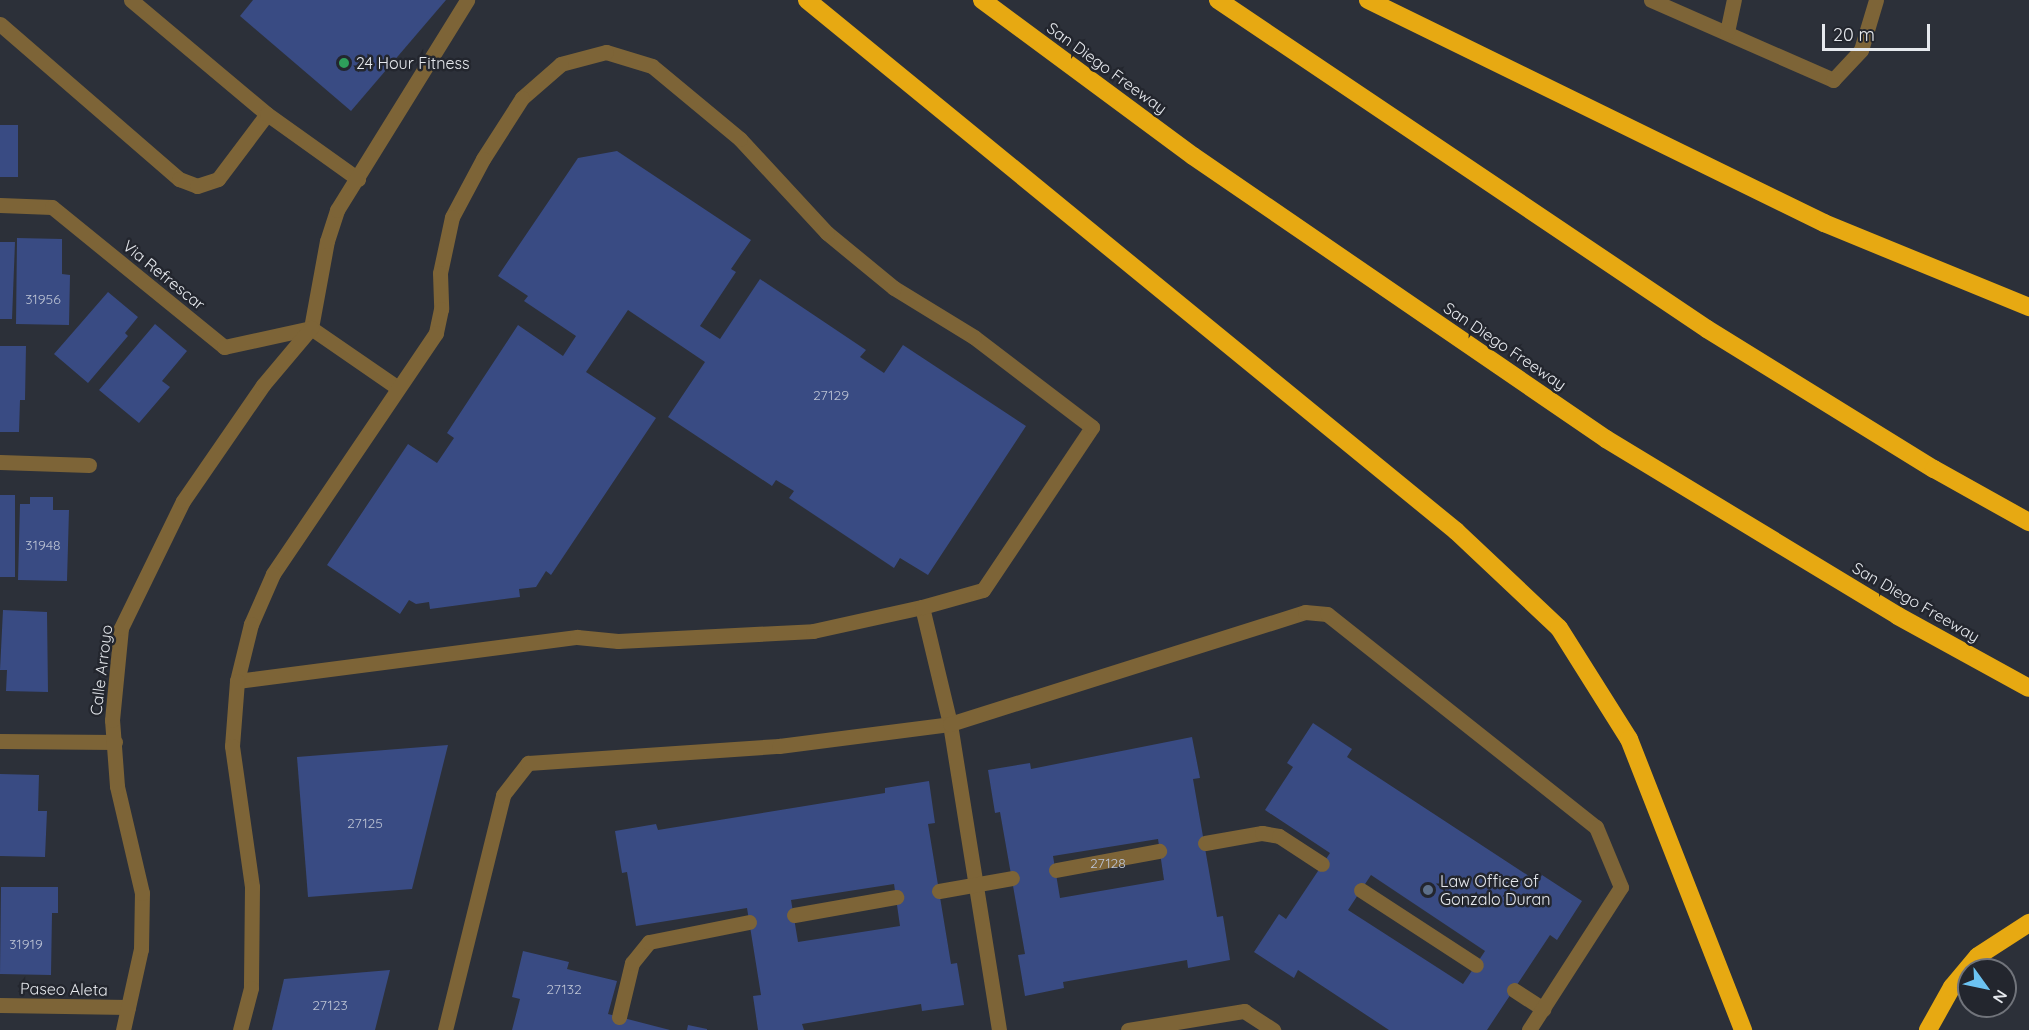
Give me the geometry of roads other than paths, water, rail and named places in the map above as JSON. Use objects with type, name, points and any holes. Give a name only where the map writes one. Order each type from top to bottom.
[{"type":"highway","points":[[807,0],[1456,531],[1559,628],[1629,739],[1743,1030]]},
{"type":"highway","name":"San Diego Freeway","points":[[982,0],[1193,156],[1606,439],[1898,616],[2029,688]]},
{"type":"highway","points":[[1218,0],[1707,329],[1934,469],[2029,522]]},
{"type":"highway","points":[[1368,0],[1824,224],[2029,307]]},
{"type":"highway","points":[[1928,1030],[1952,987],[1978,956],[2029,923]]},
{"type":"street","points":[[131,0],[267,114],[358,179]]},
{"type":"street","points":[[398,388],[311,328],[327,241],[337,210],[467,0]]},
{"type":"street","points":[[1651,0],[1833,80],[1861,50],[1876,0]]},
{"type":"street","points":[[1726,32],[1734,0]]},
{"type":"street","points":[[0,24],[179,179],[197,186],[218,179],[267,114]]},
{"type":"street","points":[[237,681],[577,637],[618,641],[813,631],[922,607],[983,590],[1092,427],[974,337],[894,288],[827,233],[740,139],[652,66],[606,52],[561,64],[522,98],[452,217],[440,273],[441,309],[436,333],[273,574],[251,624],[237,681],[232,746],[252,887],[250,988],[240,1030]]},
{"type":"street","name":"Via Refrescar","points":[[0,205],[52,207],[224,347],[311,328]]},
{"type":"street","name":"Calle Arroyo","points":[[123,1030],[141,949],[142,893],[117,786],[112,720],[121,628],[156,549],[216,450],[262,385],[311,328]]},
{"type":"street","points":[[0,462],[89,465]]},
{"type":"street","points":[[922,607],[950,724],[999,1030]]},
{"type":"street","points":[[445,1030],[503,795],[528,763],[779,746],[950,724],[1305,612],[1327,614],[1596,827],[1621,887],[1529,1030]]},
{"type":"street","points":[[0,741],[115,742]]},
{"type":"street","points":[[1205,843],[1262,833],[1279,836],[1322,864]]},
{"type":"street","points":[[1056,870],[1160,851]]},
{"type":"street","points":[[939,891],[1012,878]]},
{"type":"street","points":[[1361,890],[1476,965]]},
{"type":"street","points":[[794,915],[896,897]]},
{"type":"street","points":[[619,1017],[632,963],[649,942],[749,922]]},
{"type":"street","points":[[1514,990],[1543,1009]]},
{"type":"street","name":"Paseo Aleta","points":[[0,1005],[128,1007]]},
{"type":"street","points":[[1128,1030],[1244,1011],[1273,1030]]},
{"type":"place","name":"24 Hour Fitness","points":[[344,63]]},
{"type":"place","name":"Law Office of Gonzalo Duran","points":[[1428,890]]}]
